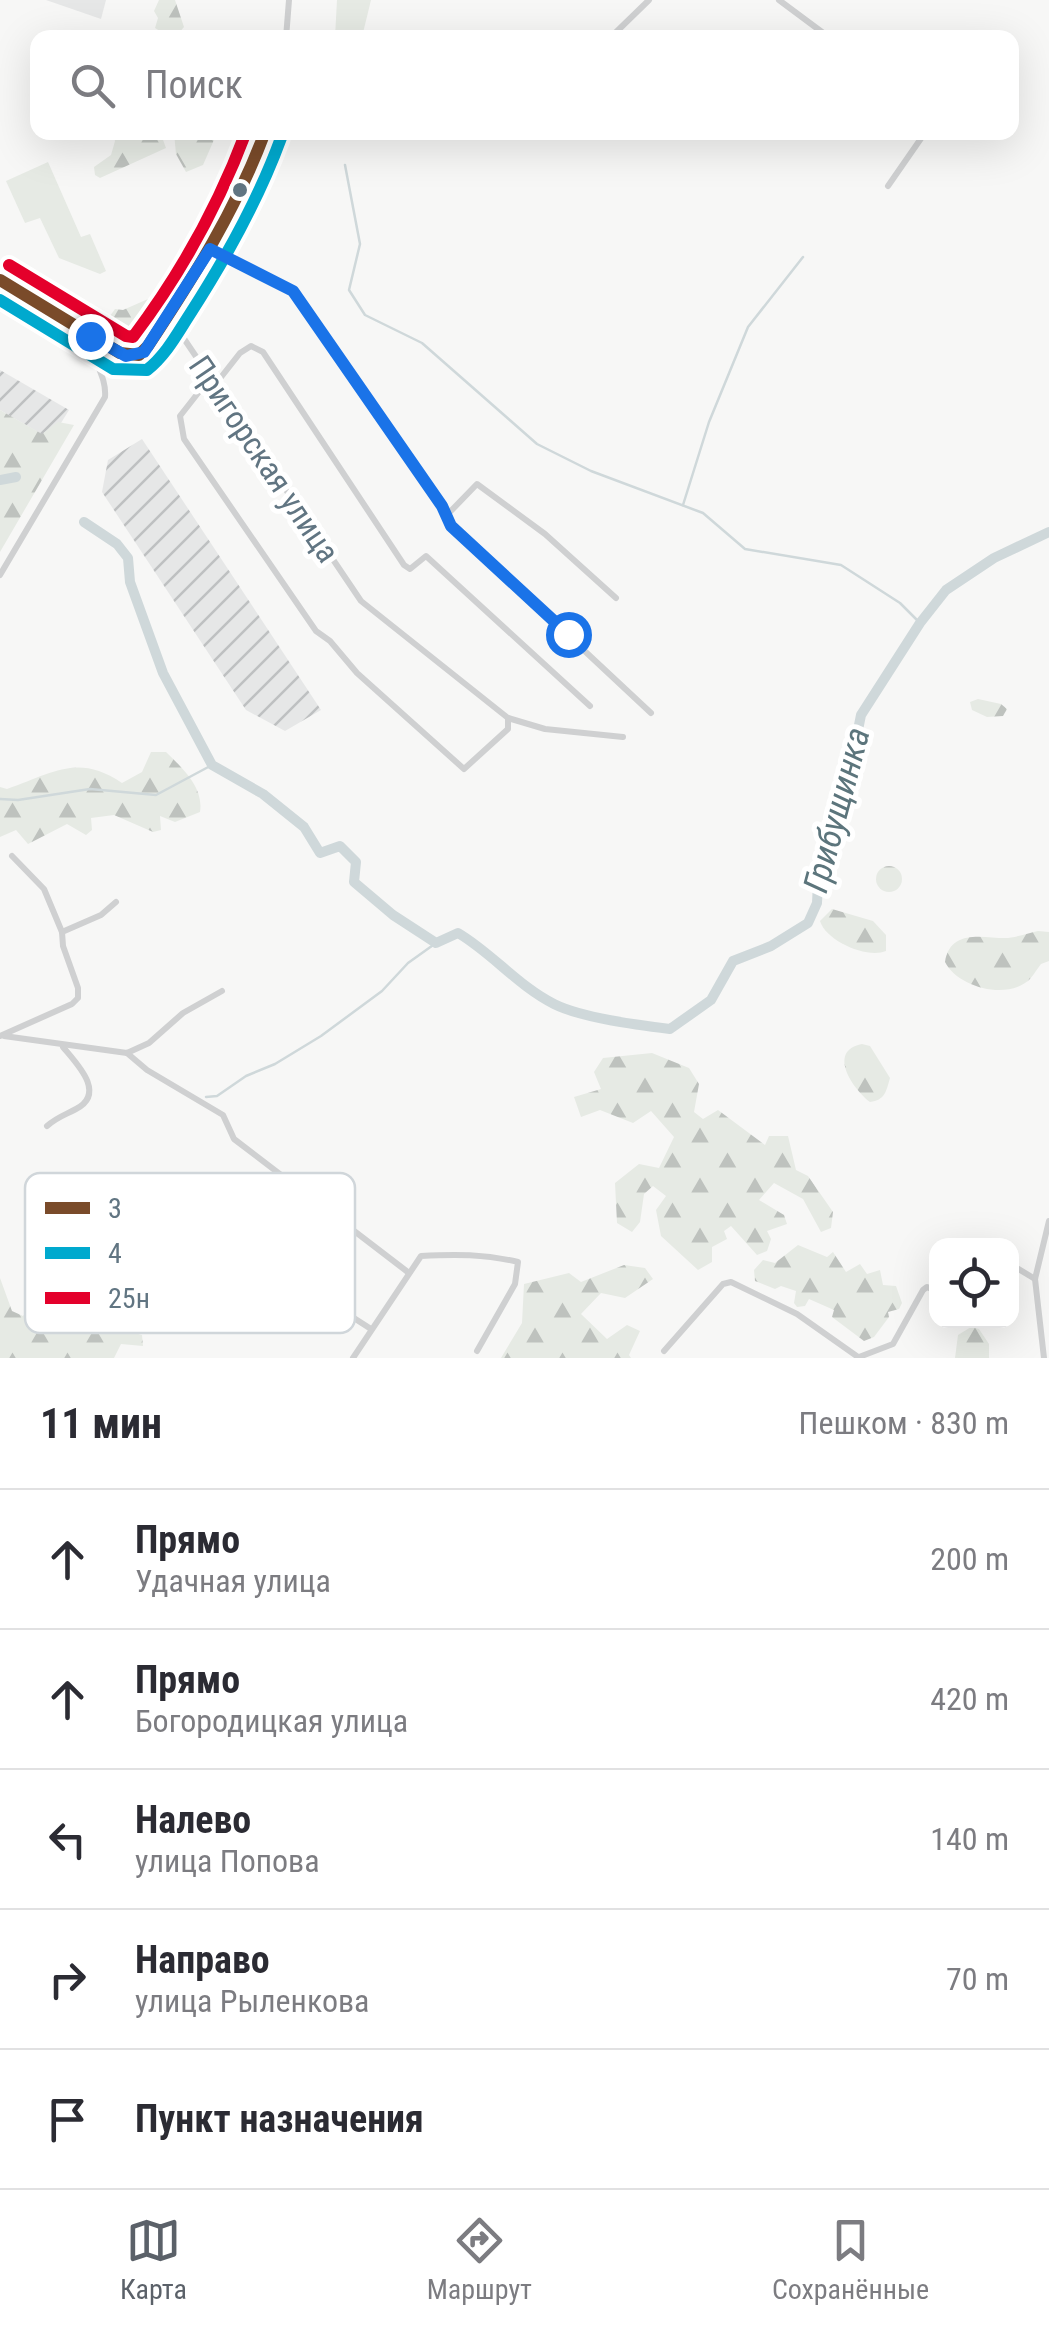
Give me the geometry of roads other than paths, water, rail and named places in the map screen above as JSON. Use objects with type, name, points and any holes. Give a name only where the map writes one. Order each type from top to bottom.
[{"type":"street","points":[[287,30],[289,0]]},
{"type":"street","points":[[618,30],[650,0]]},
{"type":"street","points":[[779,0],[819,30]]},
{"type":"street","points":[[0,280],[120,354],[132,357],[144,352],[210,249],[262,140]]},
{"type":"street","points":[[888,186],[920,140]]},
{"type":"street","points":[[210,249],[293,291],[451,526],[652,713]]},
{"type":"street","name":"Пригорская улица","points":[[168,315],[361,602],[508,718]]},
{"type":"street","points":[[0,575],[106,397],[106,384],[90,336]]},
{"type":"street","points":[[590,706],[426,556],[410,569],[404,566],[263,352],[250,346],[240,353],[218,381],[202,388],[180,416],[184,440],[316,632],[464,769],[508,728],[508,718],[545,729],[622,736]]},
{"type":"street","points":[[446,514],[477,484],[545,534],[616,598]]},
{"type":"street","points":[[2,1036],[78,998],[62,932],[44,889],[12,856]]},
{"type":"street","points":[[62,932],[102,914],[116,902]]},
{"type":"street","points":[[2,1036],[127,1053],[149,1043],[183,1013],[222,991]]},
{"type":"street","points":[[47,1126],[62,1113],[82,1105],[90,1089],[83,1072],[62,1046]]},
{"type":"street","points":[[127,1053],[146,1070],[223,1115],[234,1139],[278,1173]]},
{"type":"street","points":[[1044,1358],[1035,1279],[1049,1221]]},
{"type":"street","points":[[355,1232],[409,1273]]},
{"type":"street","points":[[353,1358],[421,1256],[488,1254],[518,1262],[515,1284],[477,1352]]},
{"type":"street","points":[[1019,1269],[1035,1279]]},
{"type":"street","points":[[664,1351],[723,1284],[730,1282],[797,1314],[858,1358],[892,1344],[923,1290],[929,1288]]},
{"type":"street","points":[[355,1319],[371,1329]]},
{"type":"waterway","points":[[345,165],[360,244],[349,290],[365,315],[422,343],[537,444],[591,471],[703,513],[745,549],[841,565],[900,603],[920,623]]},
{"type":"waterway","points":[[683,505],[709,422],[748,327],[803,257]]},
{"type":"waterway","name":"Грибущинка","points":[[0,480],[16,477]]},
{"type":"waterway","name":"Грибущинка","points":[[84,522],[117,544],[128,558],[130,582],[163,673],[212,765],[263,794],[304,827],[320,853],[340,846],[356,862],[354,882],[393,915],[436,943],[458,933],[529,988],[566,1009],[670,1029],[711,1000],[733,961],[771,946],[808,923],[817,903],[819,863],[835,845],[861,715],[920,623],[946,590],[994,558],[1049,532]]},
{"type":"waterway","points":[[0,799],[90,789],[156,795],[212,765]]},
{"type":"waterway","points":[[206,1097],[217,1096],[321,1036],[382,991],[408,963],[436,943]]}]
